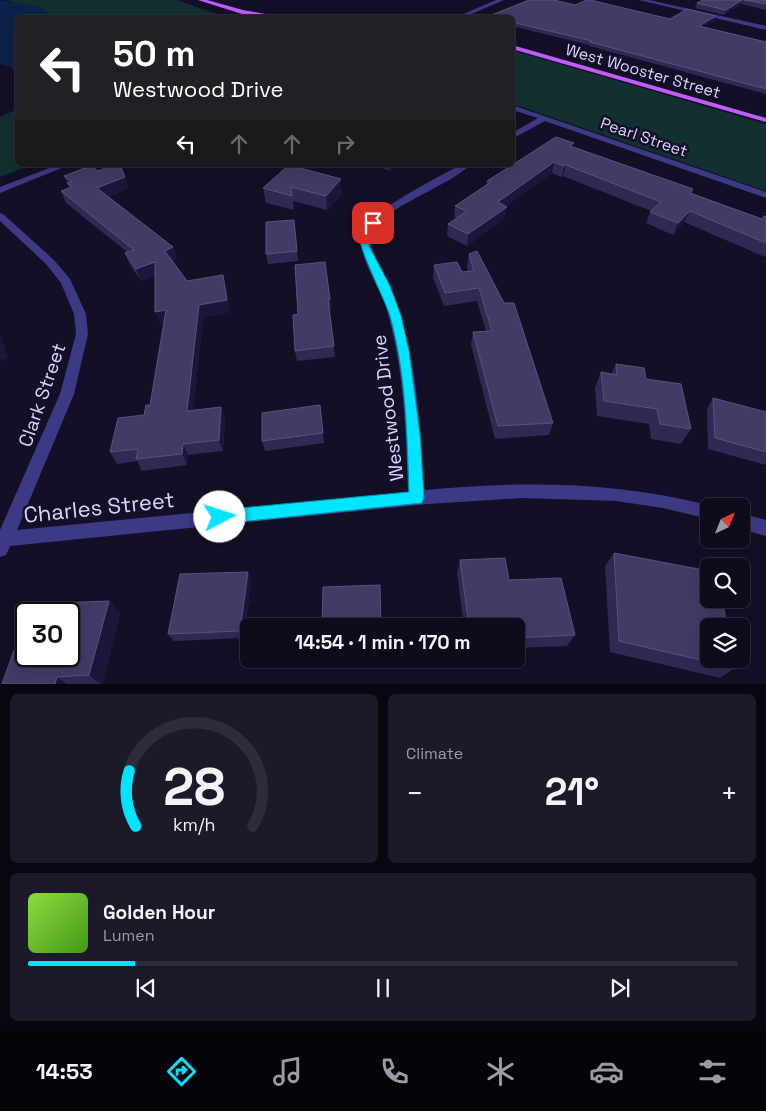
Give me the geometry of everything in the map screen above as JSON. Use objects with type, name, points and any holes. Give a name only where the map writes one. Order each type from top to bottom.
[{"type":"main road","points":[[201,0],[228,9],[267,15]]},
{"type":"main road","name":"West Wooster Street","points":[[515,48],[766,120]]},
{"type":"street","points":[[464,15],[501,0]]},
{"type":"street","points":[[642,0],[766,28]]},
{"type":"street","name":"Pearl Street","points":[[515,108],[766,195]]},
{"type":"street","points":[[515,135],[544,118]]},
{"type":"street","points":[[0,190],[60,167]]},
{"type":"street","name":"Westwood Drive","points":[[416,498],[413,435],[403,351],[395,316],[384,286],[364,246],[365,238],[368,230],[380,217],[463,167]]},
{"type":"street","name":"Clark Street","points":[[0,216],[50,262],[66,282],[80,314],[82,334],[78,356],[66,394],[2,542]]},
{"type":"street","name":"Charles Street","points":[[2,542],[416,498],[518,490],[578,491],[640,497],[700,510]]},
{"type":"street","points":[[750,524],[766,528]]},
{"type":"green space","points":[[6,0],[177,0],[219,15],[48,15],[47,12]]},
{"type":"green space","points":[[515,51],[766,124],[766,191],[515,105]]},
{"type":"green space","points":[[15,110],[15,167],[27,167],[0,177],[0,117]]},
{"type":"water","points":[[0,0],[39,7],[47,12],[48,15],[15,15],[15,71],[9,66],[0,64]]},
{"type":"building","points":[[529,0],[554,0],[575,5],[590,0],[670,19],[687,9],[716,16],[699,26],[766,42],[766,89],[590,42],[592,41],[515,23],[515,15],[492,15]]},
{"type":"building","points":[[703,0],[742,0],[726,10],[697,3]]},
{"type":"building","points":[[744,0],[766,0],[766,4]]},
{"type":"building","points":[[556,137],[574,143],[570,146],[693,189],[690,193],[762,219],[766,216],[766,243],[690,211],[678,223],[650,212],[661,202],[554,162],[498,202],[507,207],[468,234],[448,224],[467,211],[455,206],[491,182],[487,181],[509,167],[515,167],[515,163]]},
{"type":"building","points":[[87,167],[98,171],[108,167],[121,167],[125,177],[97,188],[173,247],[165,251],[187,281],[223,275],[227,300],[199,305],[187,411],[221,407],[219,440],[183,444],[182,454],[136,459],[138,449],[110,452],[118,418],[144,415],[146,405],[150,405],[166,310],[155,312],[155,262],[136,269],[125,253],[134,250],[61,191],[72,187],[67,183],[72,182],[64,176]]},
{"type":"building","points":[[287,167],[296,167],[341,179],[326,196],[291,187],[292,196],[263,188]]},
{"type":"building","points":[[294,220],[297,251],[266,254],[266,222]]},
{"type":"building","points":[[477,251],[504,303],[514,303],[553,423],[498,426],[473,332],[492,331],[479,288],[445,293],[434,265],[457,262],[462,272],[474,271],[469,254]]},
{"type":"building","points":[[325,262],[334,346],[295,351],[293,315],[298,314],[295,265]]},
{"type":"building","points":[[616,364],[644,368],[646,379],[681,384],[691,429],[660,424],[657,409],[604,401],[601,372],[617,375]]},
{"type":"building","points":[[713,398],[766,412],[766,452],[715,438]]},
{"type":"building","points":[[320,405],[323,433],[262,441],[262,413]]},
{"type":"building","points":[[614,553],[700,569],[700,608],[724,608],[726,618],[700,618],[700,660],[619,641]]},
{"type":"building","points":[[505,558],[509,580],[561,578],[575,635],[525,638],[525,618],[468,618],[460,560]]},
{"type":"building","points":[[248,572],[242,618],[240,618],[240,631],[168,634],[180,574]]},
{"type":"building","points":[[380,585],[381,618],[322,618],[323,587]]},
{"type":"building","points":[[109,601],[89,675],[57,677],[55,684],[2,684],[15,648],[15,667],[80,667],[80,602]]},
{"type":"route","points":[[220,517],[416,498],[413,435],[403,351],[395,316],[384,286],[364,246],[368,230],[373,223]]}]
